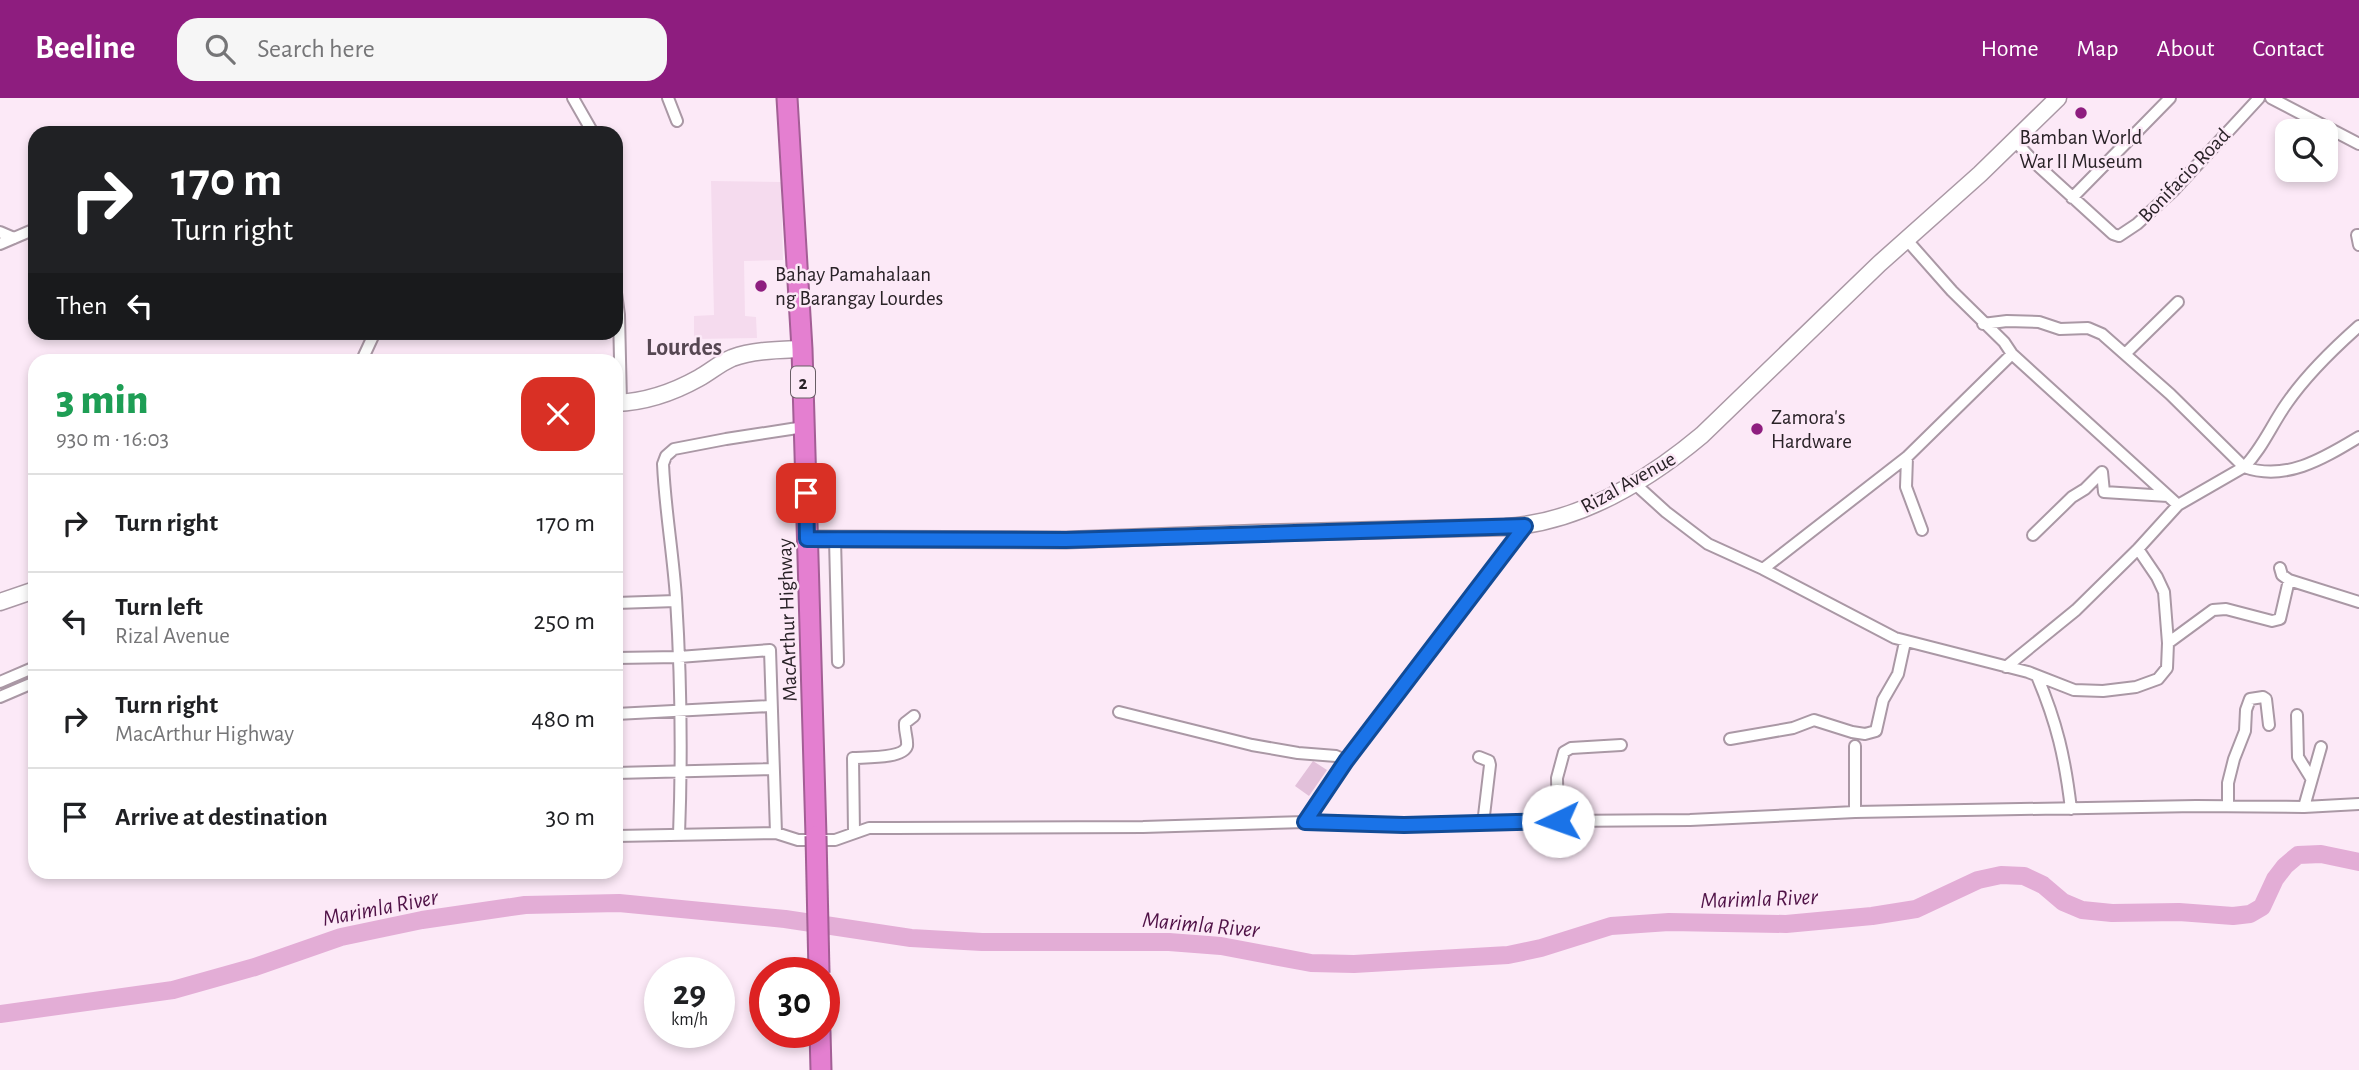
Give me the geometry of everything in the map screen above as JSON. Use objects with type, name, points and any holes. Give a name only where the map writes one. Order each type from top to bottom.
[{"type":"highway","name":"MacArthur Highway","points":[[787,98],[802,349],[819,957]]},
{"type":"highway","points":[[820,1048],[821,1070]]},
{"type":"street","points":[[589,98],[575,101],[589,126]]},
{"type":"street","points":[[668,98],[677,121]]},
{"type":"street","name":"Rizal Avenue","points":[[807,539],[1066,540],[1525,526],[1593,505],[1684,451],[2058,98]]},
{"type":"street","points":[[2072,198],[2170,98]]},
{"type":"street","points":[[2271,98],[2359,144]]},
{"type":"street","name":"Bonifacio Road","points":[[2014,140],[2072,198],[2113,234],[2123,235],[2174,190],[2252,100]]},
{"type":"street","points":[[0,232],[14,238]]},
{"type":"street","points":[[0,244],[28,232]]},
{"type":"street","points":[[2359,235],[2359,245]]},
{"type":"street","points":[[1906,239],[1983,324],[2004,342],[2012,354],[2178,505]]},
{"type":"street","points":[[2125,354],[2178,302]]},
{"type":"street","points":[[1983,324],[2007,321],[2039,322],[2060,329],[2088,328],[2102,334],[2211,432],[2244,467],[2271,473],[2290,470],[2324,458],[2359,436]]},
{"type":"street","points":[[2006,667],[2076,610],[2178,505],[2244,467],[2253,459],[2268,431],[2303,383],[2359,326]]},
{"type":"street","points":[[623,403],[661,395],[696,380],[731,359],[747,354],[802,349]]},
{"type":"street","points":[[1763,569],[1907,457],[2012,354]]},
{"type":"street","points":[[679,835],[679,657],[663,464],[666,456],[674,449],[804,427]]},
{"type":"street","points":[[1907,457],[1906,487],[1922,530]]},
{"type":"street","points":[[2033,535],[2102,472],[2104,492],[2168,496]]},
{"type":"street","points":[[1634,483],[1708,544],[1763,569],[1905,642],[2006,667],[2074,690],[2088,692],[2136,687],[2153,681],[2163,674],[2168,660],[2164,592],[2138,549]]},
{"type":"street","points":[[1305,822],[1346,761],[1525,526]]},
{"type":"street","points":[[835,540],[838,662]]},
{"type":"street","points":[[2280,568],[2282,575],[2288,580],[2359,602]]},
{"type":"street","points":[[2168,643],[2213,610],[2226,609],[2272,621],[2280,619],[2288,580]]},
{"type":"street","points":[[0,602],[28,592]]},
{"type":"street","points":[[623,603],[676,601]]},
{"type":"street","points":[[1730,739],[1793,728],[1814,720],[1852,732],[1872,733],[1878,727],[1883,701],[1898,674],[1905,642]]},
{"type":"street","points":[[623,658],[679,657],[770,650],[776,832]]},
{"type":"street","points":[[0,682],[28,670]]},
{"type":"street","points":[[2037,676],[2065,757],[2071,809]]},
{"type":"street","points":[[0,697],[28,685]]},
{"type":"street","points":[[2228,806],[2228,783],[2245,731],[2246,710],[2250,699],[2266,699],[2269,725]]},
{"type":"street","points":[[623,714],[770,706]]},
{"type":"street","points":[[1119,712],[1252,745],[1336,756],[1346,761]]},
{"type":"street","points":[[2297,715],[2298,757],[2311,778]]},
{"type":"street","points":[[854,832],[853,758],[895,755],[903,751],[907,745],[905,723],[914,716]]},
{"type":"street","points":[[1558,821],[1558,778],[1564,752],[1571,748],[1621,744]]},
{"type":"street","points":[[1855,746],[1855,812]]},
{"type":"street","points":[[2304,807],[2321,747]]},
{"type":"street","points":[[1479,757],[1489,761],[1490,765],[1483,824]]},
{"type":"street","points":[[623,773],[772,769]]},
{"type":"street","points":[[623,836],[776,832],[797,839],[835,840],[869,828],[1143,827],[1305,822],[1369,825],[1483,824],[1690,820],[1855,812],[2304,807],[2359,804]]},
{"type":"shaded area","points":[[711,181],[781,182],[783,260],[744,261],[745,316],[756,317],[757,338],[694,339],[694,316],[714,315]]},
{"type":"shaded area","points":[[1313,761],[1327,770],[1309,796],[1295,786]]},
{"type":"waterway","name":"Marimla River","points":[[0,1014],[173,990],[255,967],[341,937],[422,920],[525,905],[619,903],[785,919],[911,938],[982,942],[1169,942],[1221,946],[1311,963],[1354,964],[1508,955],[1541,948],[1611,926],[1669,922],[1786,924],[1872,916],[1916,909],[1978,880],[2001,875],[2024,876],[2043,885],[2063,902],[2082,910],[2233,916],[2250,914],[2262,907],[2275,879],[2298,855],[2321,854],[2359,862]]},
{"type":"waterway","name":"Marimla River","points":[[0,1021],[5,1013]]},
{"type":"place","name":"Bamban World War II Museum","points":[[2081,113]]},
{"type":"place","name":"Bahay Pamahalaan ng Barangay Lourdes","points":[[761,286]]},
{"type":"place","name":"Zamora's Hardware","points":[[1757,429]]},
{"type":"district","name":"Lourdes","points":[[684,347]]},
{"type":"route","points":[[806,493],[807,539],[1066,540],[1525,526],[1346,761],[1305,822],[1404,825],[1558,821]]}]
